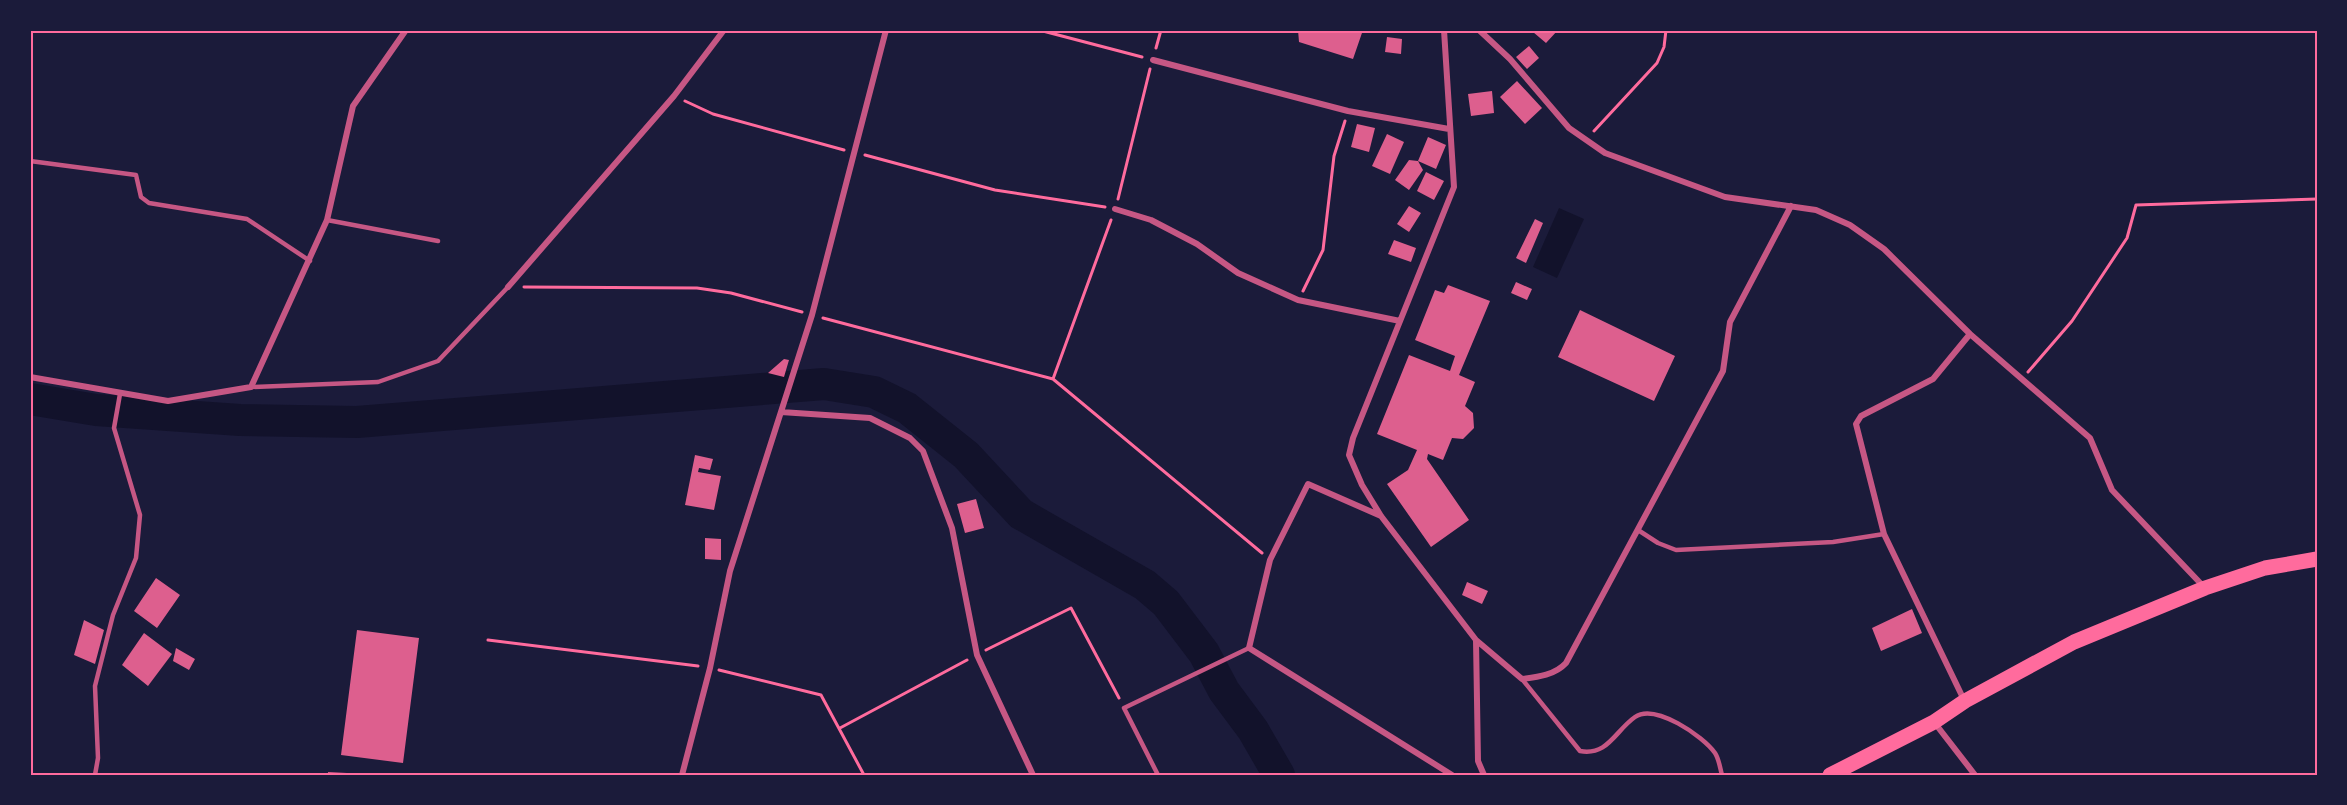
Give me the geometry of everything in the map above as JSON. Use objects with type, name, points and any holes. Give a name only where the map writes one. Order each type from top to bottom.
[{"type":"main road","points":[[1830,775],[1934,722],[1965,701],[2074,642],[2205,588],[2265,568],[2317,559]]},
{"type":"street","points":[[30,377],[168,401],[251,387],[327,220],[353,106],[406,30]]},
{"type":"street","points":[[508,287],[674,96],[724,30]]},
{"type":"street","points":[[682,775],[710,668],[730,571],[812,315],[886,30]]},
{"type":"street","points":[[1444,30],[1454,187],[1353,438],[1349,455],[1354,470],[1381,516],[1476,640],[1522,679],[1560,670],[1566,663],[1723,371],[1730,322],[1791,206]]},
{"type":"street","points":[[1479,30],[1510,59],[1569,128],[1605,153],[1725,197],[1816,210],[1850,225],[1884,249],[1970,334],[2090,438],[2112,490],[2205,588]]},
{"type":"street","points":[[1153,60],[1348,111],[1449,129]]},
{"type":"street","points":[[1115,209],[1151,220],[1197,244],[1238,273],[1299,300],[1400,321]]},
{"type":"street","points":[[1965,701],[1884,534],[1857,424],[1861,417],[1933,379],[1970,334]]},
{"type":"street","points":[[782,412],[870,418],[917,444],[926,457],[949,517],[977,655],[1033,775]]},
{"type":"street","points":[[1381,516],[1308,484],[1270,560],[1249,648],[1452,775]]},
{"type":"street","points":[[1476,640],[1478,761],[1484,775]]},
{"type":"street","points":[[1934,722],[1975,775]]},
{"type":"lane","points":[[30,161],[136,175],[141,197],[148,203],[247,219],[310,261]]},
{"type":"lane","points":[[327,220],[438,241]]},
{"type":"lane","points":[[251,387],[378,382],[438,361],[508,287]]},
{"type":"lane","points":[[95,775],[98,758],[95,686],[113,615],[136,558],[140,515],[114,428],[120,394]]},
{"type":"lane","points":[[1638,530],[1658,543],[1676,550],[1833,542],[1884,534]]},
{"type":"lane","points":[[1158,775],[1124,708],[1193,672],[1249,648]]},
{"type":"lane","points":[[1522,679],[1580,752],[1590,753],[1603,750],[1636,716],[1647,713],[1664,716],[1702,739],[1716,754],[1722,775]]},
{"type":"path","points":[[1039,30],[1153,60]]},
{"type":"path","points":[[1053,379],[1115,209],[1161,30]]},
{"type":"path","points":[[1585,141],[1657,63],[1664,46],[1666,30]]},
{"type":"path","points":[[674,96],[714,114],[995,190],[1115,209]]},
{"type":"path","points":[[1299,300],[1323,250],[1334,156],[1348,111]]},
{"type":"path","points":[[2021,379],[2072,321],[2127,238],[2136,205],[2317,199]]},
{"type":"path","points":[[508,287],[697,288],[731,293],[1053,379],[1270,560]]},
{"type":"path","points":[[840,728],[1071,608],[1124,708]]},
{"type":"path","points":[[488,640],[710,668],[821,695],[864,775]]},
{"type":"shaded area","points":[[1559,208],[1584,219],[1557,278],[1533,267]]},
{"type":"building","points":[[1298,30],[1331,32],[1363,30],[1353,59],[1299,42]]},
{"type":"building","points":[[1535,30],[1558,30],[1546,43],[1533,32]]},
{"type":"building","points":[[1387,37],[1402,39],[1401,54],[1385,52]]},
{"type":"building","points":[[1529,46],[1539,58],[1527,69],[1516,57]]},
{"type":"building","points":[[1517,81],[1542,108],[1525,124],[1500,97]]},
{"type":"building","points":[[1492,91],[1494,113],[1471,116],[1468,94]]},
{"type":"building","points":[[1357,124],[1375,128],[1369,152],[1351,147]]},
{"type":"building","points":[[1387,134],[1404,142],[1390,174],[1372,166]]},
{"type":"building","points":[[1428,137],[1446,145],[1436,169],[1418,161]]},
{"type":"building","points":[[1409,160],[1418,161],[1423,170],[1409,190],[1395,180]]},
{"type":"building","points":[[1426,172],[1444,181],[1434,200],[1417,191]]},
{"type":"building","points":[[1409,206],[1421,213],[1409,232],[1397,224]]},
{"type":"building","points":[[1535,219],[1543,223],[1526,263],[1516,258]]},
{"type":"building","points":[[1394,240],[1416,248],[1411,262],[1388,254]]},
{"type":"building","points":[[1516,282],[1532,289],[1527,300],[1511,293]]},
{"type":"building","points":[[1448,285],[1490,301],[1459,375],[1475,382],[1465,406],[1473,413],[1474,428],[1463,439],[1452,438],[1443,460],[1428,454],[1427,459],[1469,520],[1431,547],[1387,484],[1408,470],[1417,450],[1377,434],[1409,355],[1450,371],[1455,356],[1415,340],[1435,290],[1444,293]]},
{"type":"building","points":[[1580,310],[1675,356],[1654,401],[1558,357]]},
{"type":"building","points":[[784,359],[789,360],[784,377],[768,373]]},
{"type":"building","points":[[695,455],[713,459],[710,470],[699,468],[698,472],[721,476],[714,510],[685,505]]},
{"type":"building","points":[[976,499],[984,528],[965,533],[957,504]]},
{"type":"building","points":[[705,538],[721,539],[721,560],[705,559]]},
{"type":"building","points":[[156,578],[180,595],[157,628],[134,611]]},
{"type":"building","points":[[1467,582],[1488,591],[1482,604],[1462,595]]},
{"type":"building","points":[[1912,609],[1922,633],[1881,651],[1872,628]]},
{"type":"building","points":[[84,620],[104,630],[95,664],[74,655]]},
{"type":"building","points":[[357,630],[419,638],[403,763],[341,755]]},
{"type":"building","points":[[144,633],[172,654],[148,686],[122,665]]},
{"type":"building","points":[[176,648],[195,659],[189,670],[173,661]]},
{"type":"building","points":[[328,772],[347,773],[347,775],[328,775]]},
{"type":"waterway","points":[[30,399],[96,410],[240,420],[357,422],[824,384],[874,392],[907,408],[966,455],[1021,514],[1145,585],[1166,603],[1204,653],[1224,691],[1253,730],[1279,775]]}]
